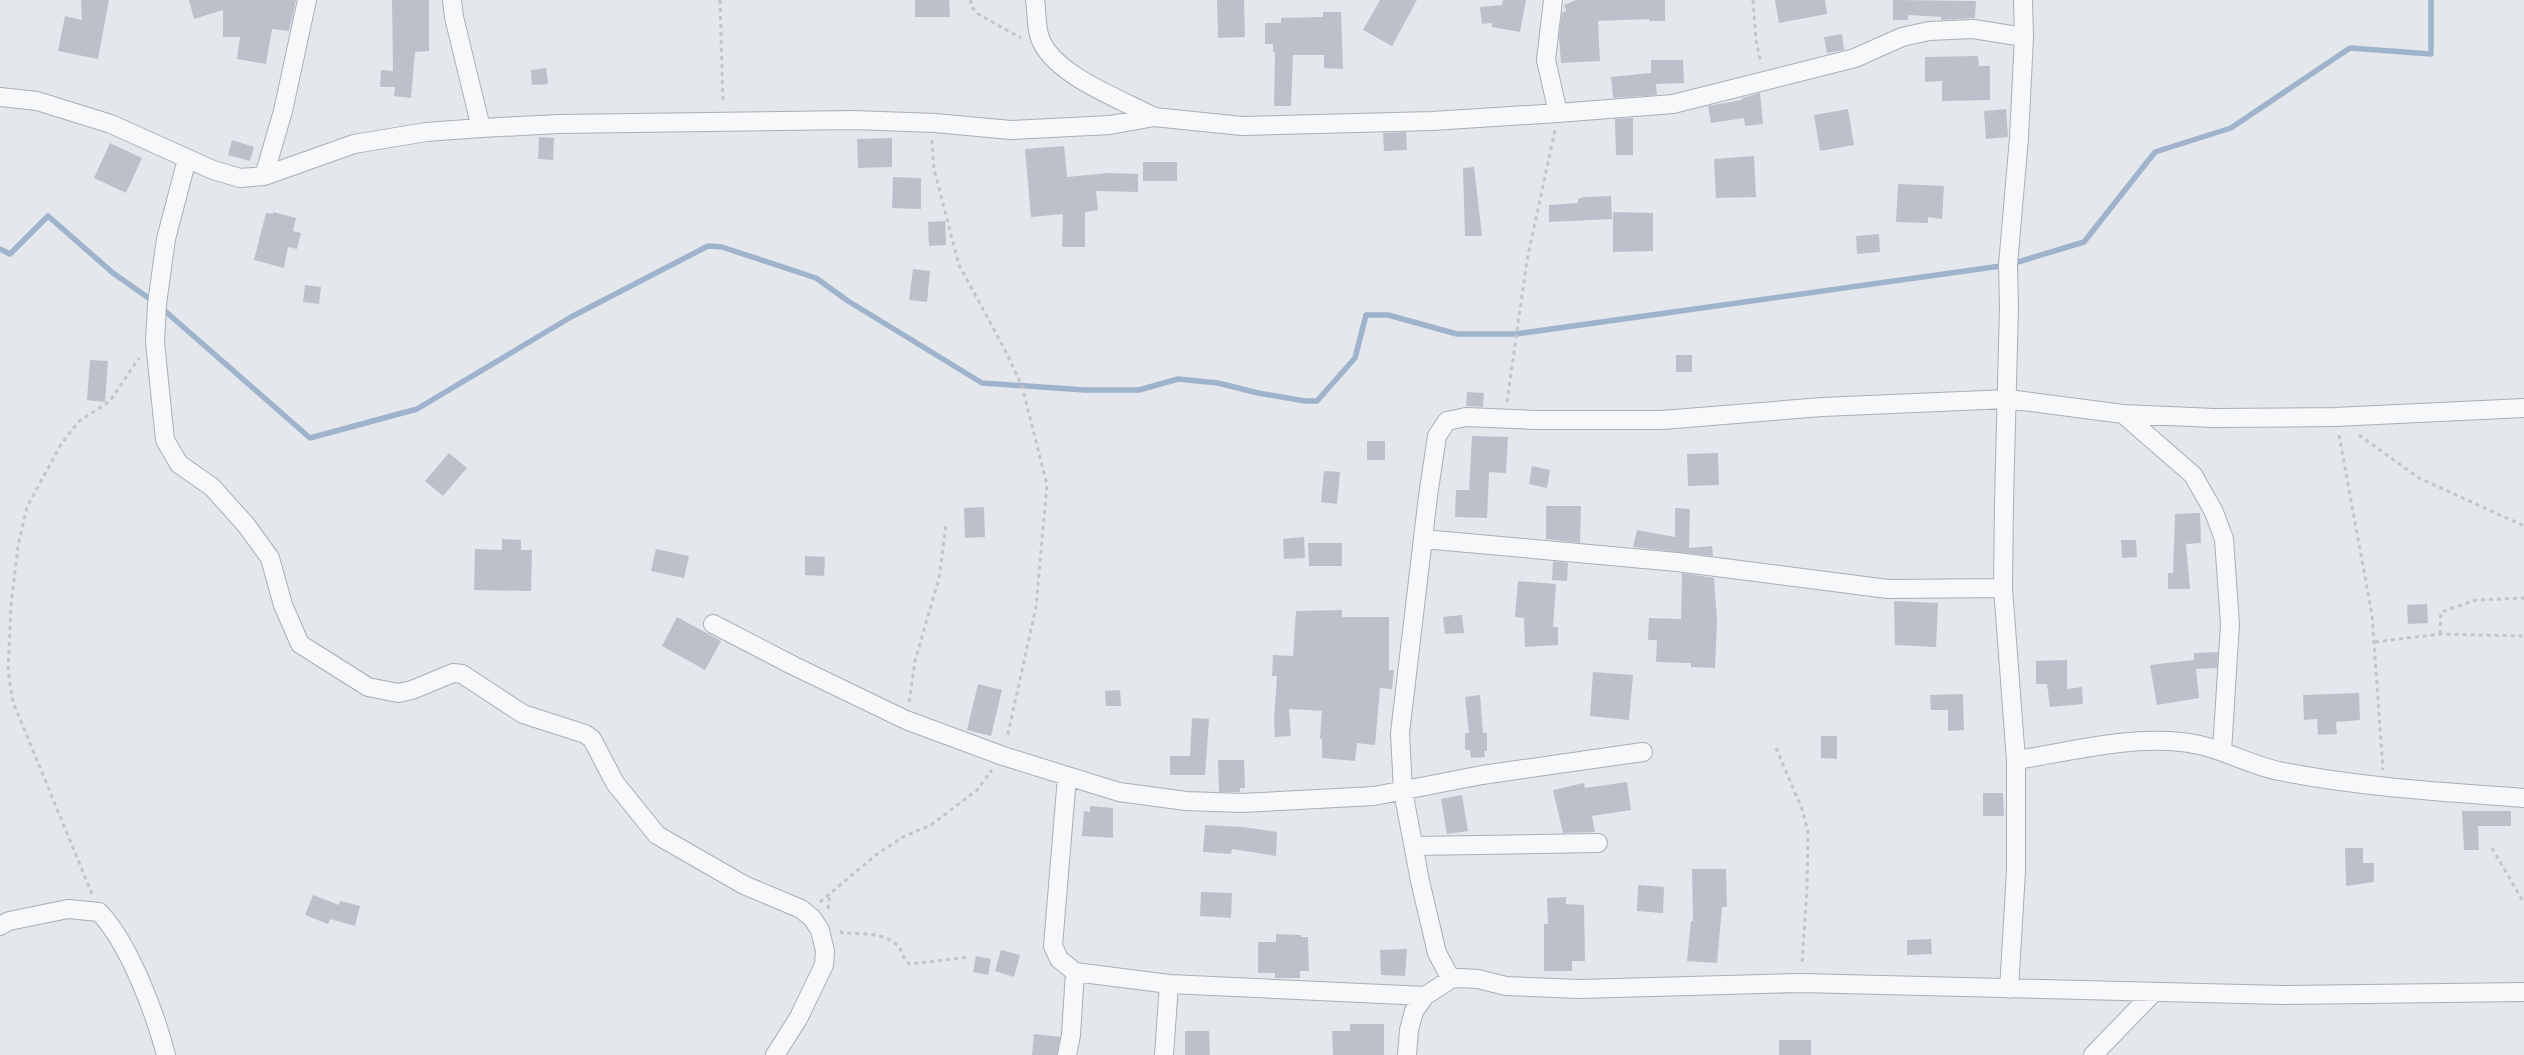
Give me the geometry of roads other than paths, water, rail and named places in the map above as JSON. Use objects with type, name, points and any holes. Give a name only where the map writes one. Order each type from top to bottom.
[{"type":"street","points":[[264,176],[283,111],[307,0]]},
{"type":"street","points":[[452,0],[454,17],[482,128]]},
{"type":"street","points":[[1035,0],[1040,38],[1054,61],[1070,73],[1154,117]]},
{"type":"street","points":[[1553,0],[1546,60],[1558,113]]},
{"type":"street","points":[[2009,989],[2016,872],[2016,760],[2003,588],[2008,399],[2008,265],[2019,138],[2024,36],[2023,0]]},
{"type":"street","points":[[0,97],[37,101],[111,124],[213,170],[240,178],[264,176],[354,144],[426,132],[558,124],[854,120],[935,123],[1011,130],[1110,125],[1154,117],[1242,126],[1432,121],[1673,104],[1855,58],[1902,37],[1929,31],[1973,29],[2024,36]]},
{"type":"street","points":[[187,159],[166,239],[157,304],[155,342],[165,440],[179,464],[212,487],[246,525],[270,558],[283,605],[300,644],[368,686],[398,693],[419,688],[453,673],[462,674],[523,714],[585,734],[592,739],[615,783],[657,835],[744,885],[806,913],[820,930],[825,952],[824,965],[798,1019],[776,1055]]},
{"type":"street","points":[[1451,979],[1437,953],[1420,881],[1415,846],[1403,791],[1400,733],[1436,444],[1441,428],[1447,421],[1455,417],[1536,420],[1662,420],[1831,406],[2008,399],[2123,414],[2214,418],[2335,417],[2524,408]]},
{"type":"street","points":[[2123,414],[2193,475],[2214,512],[2224,540],[2230,624],[2222,751]]},
{"type":"street","points":[[1423,539],[1677,562],[1888,589],[2003,588]]},
{"type":"street","points":[[713,624],[794,666],[906,720],[1003,756],[1119,792],[1186,801],[1242,803],[1374,796],[1482,775],[1643,752]]},
{"type":"street","points":[[2016,760],[2152,741],[2182,742],[2222,751],[2276,770],[2320,778],[2524,798]]},
{"type":"street","points":[[1067,777],[1054,946],[1059,959],[1074,972],[1169,984],[1425,996]]},
{"type":"street","points":[[1415,846],[1598,843]]},
{"type":"street","points":[[0,926],[10,921],[68,909],[99,912],[112,925],[139,977],[160,1032],[166,1055]]},
{"type":"street","points":[[1067,1055],[1071,1035],[1074,972]]},
{"type":"street","points":[[1407,1055],[1409,1030],[1414,1011],[1425,996],[1451,979],[1478,979],[1506,986],[1579,989],[1801,983],[2282,994],[2524,992]]},
{"type":"street","points":[[1164,1055],[1169,984]]},
{"type":"street","points":[[2092,1055],[2154,992]]},
{"type":"waterway","points":[[0,249],[10,254],[48,216],[113,273],[157,304],[310,438],[417,409],[571,317],[708,246],[722,247],[816,278],[848,301],[982,383],[1085,390],[1139,390],[1178,379],[1218,383],[1258,393],[1305,401],[1317,401],[1355,358],[1366,315],[1388,315],[1457,334],[1516,334],[2008,265],[2084,242],[2155,152],[2231,128],[2350,48],[2431,54],[2431,0]]}]
